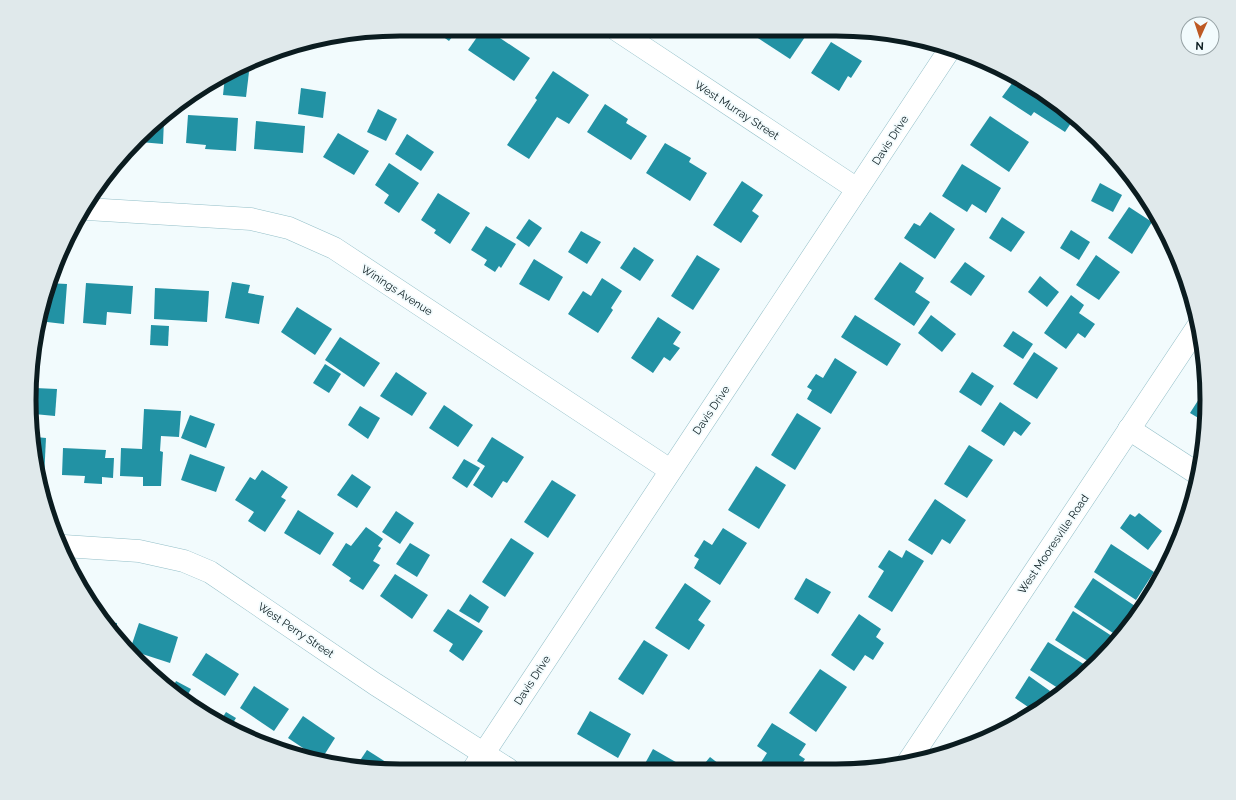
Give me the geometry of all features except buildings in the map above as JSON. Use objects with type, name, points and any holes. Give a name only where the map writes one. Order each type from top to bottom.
[{"type":"street","name":"West Murray Street","points":[[626,36],[857,189]]},
{"type":"street","name":"Davis Drive","points":[[479,760],[947,53]]},
{"type":"street","name":"Winings Avenue","points":[[90,209],[251,219],[289,228],[316,239],[340,252],[670,470]]},
{"type":"street","name":"West Mooresville Road","points":[[912,756],[1194,333]]},
{"type":"street","points":[[1129,429],[1193,471]]},
{"type":"street","name":"West Perry Street","points":[[67,546],[139,550],[184,561],[210,572],[375,684],[479,760],[492,764]]}]
